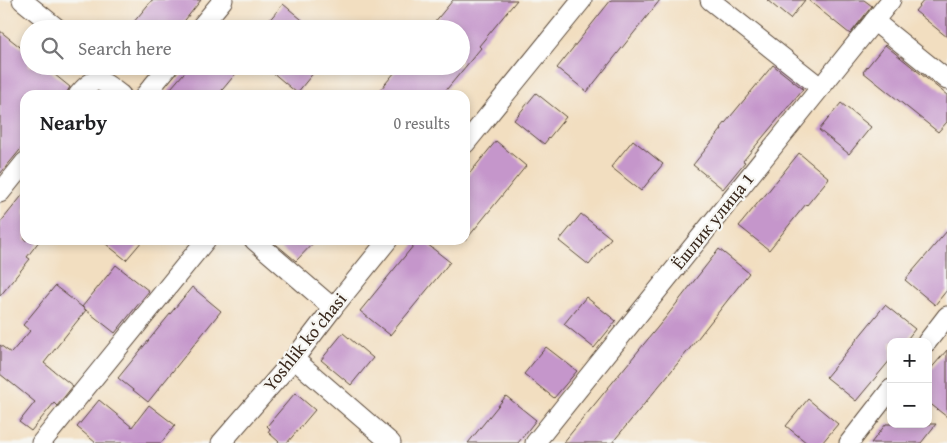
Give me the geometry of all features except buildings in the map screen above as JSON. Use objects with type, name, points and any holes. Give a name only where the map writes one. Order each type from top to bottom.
[{"type":"street","points":[[22,0],[47,20]]},
{"type":"street","points":[[207,20],[223,0]]},
{"type":"street","points":[[470,138],[582,0]]},
{"type":"street","points":[[710,0],[820,87]]},
{"type":"street","name":"Ёшлик улица 1","points":[[535,443],[891,0]]},
{"type":"street","points":[[874,21],[947,80]]},
{"type":"street","points":[[149,90],[162,75]]},
{"type":"street","points":[[82,90],[92,81],[98,80],[106,83],[115,90]]},
{"type":"street","points":[[0,193],[20,168]]},
{"type":"street","points":[[41,443],[202,245]]},
{"type":"street","points":[[260,245],[333,308]]},
{"type":"street","name":"Yoshlik koʻchasi","points":[[221,443],[294,359],[384,245]]},
{"type":"street","points":[[930,338],[947,316]]},
{"type":"street","points":[[294,359],[391,443]]},
{"type":"street","points":[[848,443],[887,394]]}]
